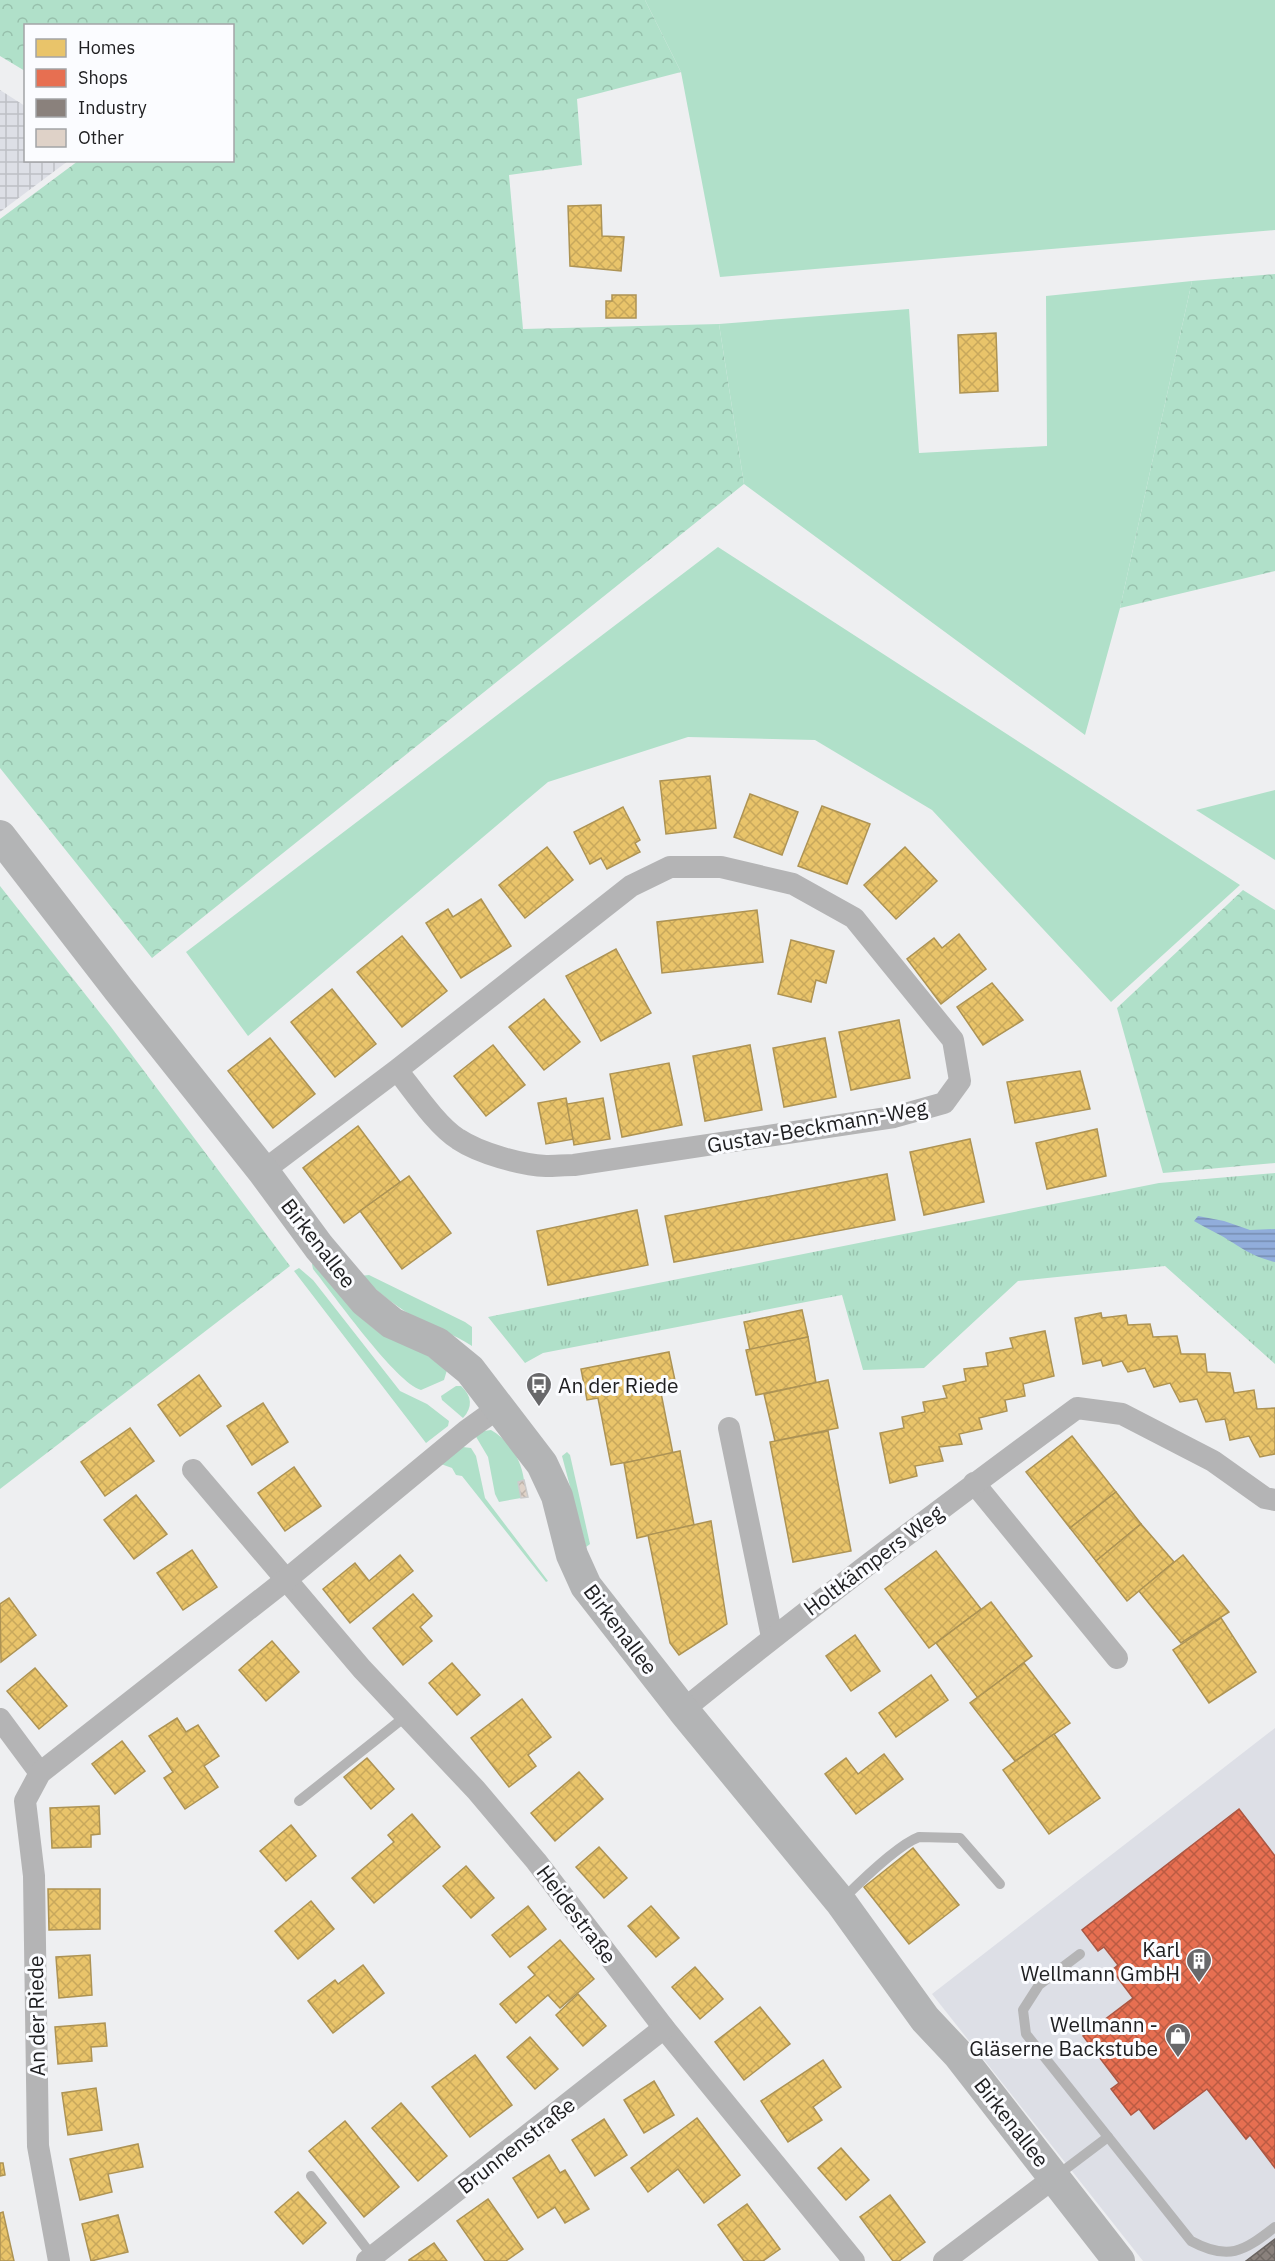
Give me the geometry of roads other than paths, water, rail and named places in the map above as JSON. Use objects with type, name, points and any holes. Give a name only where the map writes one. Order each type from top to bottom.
[{"type":"street","name":"Birkenallee","points":[[0,836],[263,1171],[319,1247],[365,1301],[392,1323],[437,1343],[470,1370],[542,1464],[557,1496],[572,1555],[586,1586],[683,1710],[840,1901],[925,2019],[958,2054],[1119,2261]]},
{"type":"street","name":"Gustav-Beckmann-Weg","points":[[263,1171],[397,1070],[631,886],[670,867],[721,867],[793,884],[854,918],[953,1040],[960,1081],[944,1103],[894,1117],[574,1165],[546,1166],[498,1155],[457,1139],[435,1118],[397,1070]]},
{"type":"street","name":"An der Riede","points":[[59,2261],[38,2146],[34,1876],[25,1801],[40,1773],[287,1579],[466,1431],[498,1408]]},
{"type":"street","name":"Holtkämpers Weg","points":[[683,1710],[772,1637],[974,1483],[1077,1408],[1122,1414],[1213,1461],[1266,1498],[1275,1500]]},
{"type":"street","points":[[729,1428],[772,1637]]},
{"type":"street","points":[[193,1470],[287,1579]]},
{"type":"street","points":[[974,1483],[1117,1658]]},
{"type":"street","name":"Heidestraße","points":[[287,1579],[362,1669],[476,1790],[536,1861],[664,2028],[854,2261]]},
{"type":"street","points":[[0,1719],[40,1773]]},
{"type":"street","name":"Brunnenstraße","points":[[370,2259],[664,2028]]},
{"type":"street","points":[[944,2261],[1055,2177]]},
{"type":"lane","points":[[299,1801],[406,1716]]},
{"type":"lane","points":[[840,1901],[912,1839],[919,1837],[960,1838],[1000,1884]]},
{"type":"lane","points":[[1080,1954],[1039,1985],[1023,2010],[1026,2034],[1191,2241],[1215,2255],[1230,2255],[1247,2249],[1275,2227]]},
{"type":"lane","points":[[1055,2177],[1108,2137]]},
{"type":"lane","points":[[311,2176],[370,2259]]},
{"type":"water","points":[[1198,1216],[1224,1221],[1250,1230],[1275,1229],[1275,1262],[1252,1254],[1194,1221]]},
{"type":"place","name":"An der Riede","points":[[539,1408]]},
{"type":"place","name":"Karl Wellmann GmbH","points":[[1199,1984]]},
{"type":"place","name":"Wellmann - Gläserne Backstube","points":[[1178,2059]]}]
